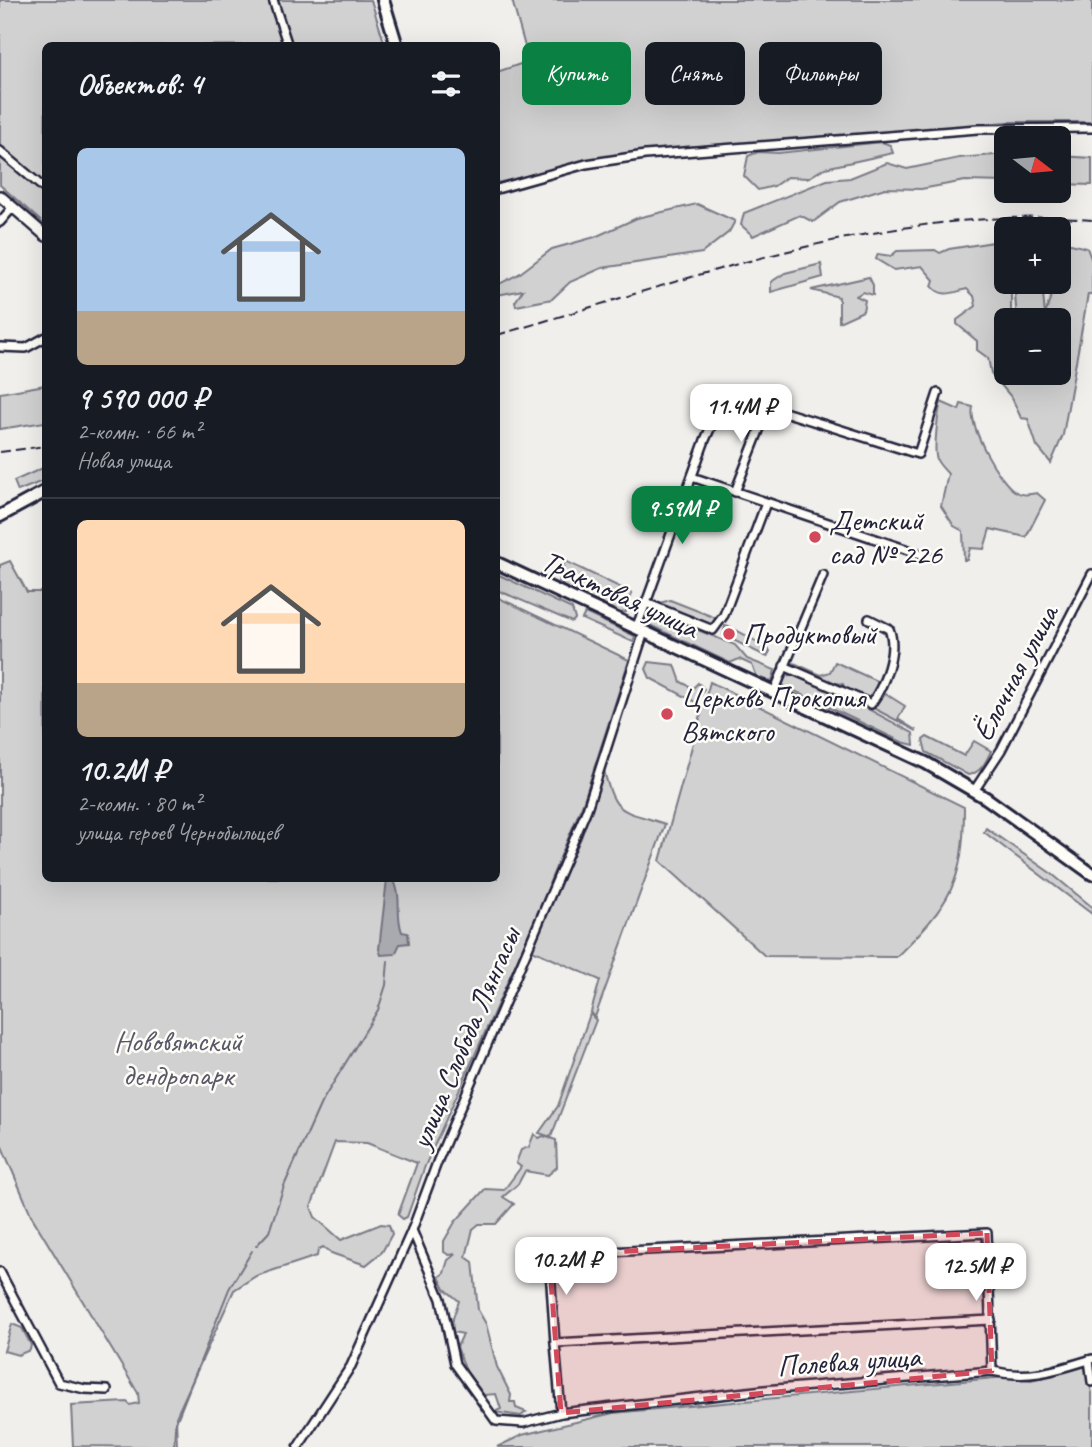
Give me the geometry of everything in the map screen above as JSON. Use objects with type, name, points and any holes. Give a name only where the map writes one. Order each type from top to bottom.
[{"type":"main road","points":[[383,0],[396,42]]},
{"type":"main road","points":[[0,516],[42,493]]},
{"type":"main road","name":"Трактовая улица","points":[[500,564],[926,763],[1021,822],[1092,874]]},
{"type":"street","points":[[273,0],[287,42]]},
{"type":"street","points":[[500,188],[586,164],[645,155],[978,128],[1092,128]]},
{"type":"street","points":[[0,151],[42,187]]},
{"type":"street","points":[[0,196],[42,232]]},
{"type":"street","points":[[0,222],[13,207]]},
{"type":"street","points":[[0,347],[26,348],[42,339]]},
{"type":"street","points":[[735,492],[769,405],[901,452],[918,454],[938,393]]},
{"type":"street","name":"улица Слобода Лянгасы","points":[[298,1447],[351,1366],[412,1230],[438,1160],[587,809],[646,603],[721,404],[730,395],[769,405]]},
{"type":"street","points":[[692,477],[929,557]]},
{"type":"street","points":[[646,603],[713,630],[724,615],[766,503]]},
{"type":"street","name":"Ёлочная улица","points":[[974,791],[1001,750],[1092,574]]},
{"type":"street","points":[[774,692],[822,575]]},
{"type":"street","points":[[784,666],[871,704],[889,669],[893,638],[889,629],[869,619]]},
{"type":"street","name":"Полевая улица","points":[[412,1230],[441,1299],[455,1364],[496,1422],[523,1423],[561,1413],[607,1410],[764,1390],[992,1371],[1016,1377],[1039,1375],[1090,1360]]},
{"type":"street","points":[[561,1413],[549,1255],[987,1233],[992,1371]]},
{"type":"street","points":[[0,1272],[59,1383],[107,1390]]},
{"type":"street","points":[[555,1343],[990,1320]]},
{"type":"street","points":[[1090,1360],[1092,1382]]},
{"type":"highlighted area","points":[[987,1233],[992,1371],[561,1413],[549,1255]]},
{"type":"green space","points":[[0,0],[371,0],[384,42],[42,42],[42,222],[0,185]]},
{"type":"green space","points":[[512,0],[1092,0],[1092,122],[1006,122],[610,156],[500,182],[500,71],[522,63],[522,105],[631,105],[631,42],[524,42]]},
{"type":"green space","points":[[882,142],[890,145],[893,153],[825,168],[808,178],[787,177],[774,186],[758,190],[744,176],[748,156],[758,152],[778,153]]},
{"type":"green space","points":[[994,155],[994,182],[965,181],[921,189],[885,188],[840,202],[813,222],[800,215],[753,236],[741,225],[744,213],[827,180],[850,178],[887,163],[907,169],[959,158]]},
{"type":"green space","points":[[1071,157],[1092,158],[1092,185],[1071,184]]},
{"type":"green space","points":[[697,204],[735,221],[729,232],[702,253],[602,268],[570,282],[552,299],[516,306],[515,302],[523,290],[500,294],[500,284],[519,274],[552,249],[595,237],[637,218]]},
{"type":"green space","points":[[994,242],[994,294],[1011,294],[1011,308],[994,308],[994,377],[988,358],[977,350],[977,341],[957,324],[957,320],[976,306],[974,296],[967,289],[940,292],[932,286],[934,280],[922,266],[894,270],[876,259],[878,254],[891,256],[897,251],[935,250],[940,253],[949,249]]},
{"type":"green space","points":[[1071,244],[1087,248],[1092,261],[1092,294],[1088,294],[1063,435],[1051,463],[1037,446],[1028,419],[1021,418],[1012,398],[1001,385],[1071,385],[1071,308],[1047,308],[1051,294],[1071,294]]},
{"type":"green space","points":[[821,264],[823,277],[771,292],[771,282],[785,273]]},
{"type":"green space","points":[[869,277],[873,285],[873,295],[863,292],[856,296],[865,300],[863,311],[839,322],[839,297],[811,290]]},
{"type":"green space","points":[[1015,294],[1043,294],[1044,308],[1016,308]]},
{"type":"green space","points":[[42,386],[42,422],[0,429],[0,393]]},
{"type":"green space","points":[[941,402],[959,410],[961,404],[973,407],[975,427],[980,440],[1001,477],[1016,492],[1037,493],[1045,500],[1026,537],[990,529],[984,549],[970,548],[967,560],[964,560],[963,531],[954,526],[941,506],[948,474],[936,455],[936,431]]},
{"type":"green space","points":[[42,468],[42,481],[18,491],[14,481]]},
{"type":"green space","name":"Нововятский дендропарк","points":[[10,561],[27,592],[42,592],[42,882],[500,882],[500,598],[629,660],[583,803],[549,884],[582,810],[569,845],[425,1166],[407,1217],[403,1219],[398,1215],[417,1163],[367,1143],[335,1142],[311,1207],[315,1217],[341,1240],[381,1224],[389,1225],[392,1234],[382,1252],[366,1265],[331,1253],[323,1247],[318,1250],[317,1256],[256,1276],[234,1290],[176,1417],[177,1447],[73,1446],[71,1405],[127,1402],[130,1405],[139,1403],[138,1393],[32,1217],[0,1142],[0,565]]},
{"type":"green space","points":[[565,561],[632,593],[626,612],[620,613],[564,587],[559,582]]},
{"type":"green space","points":[[500,575],[572,609],[575,619],[572,622],[500,591]]},
{"type":"green space","points":[[670,600],[716,618],[711,627],[690,617],[660,609],[660,603]]},
{"type":"green space","points":[[648,610],[735,645],[747,659],[775,670],[772,682],[757,677],[752,665],[739,659],[730,663],[654,627],[644,621]]},
{"type":"green space","points":[[585,613],[635,636],[633,642],[582,619]]},
{"type":"green space","points":[[725,626],[770,651],[767,657],[723,635]]},
{"type":"green space","points":[[649,662],[675,665],[681,682],[693,688],[698,683],[704,689],[697,703],[650,678],[646,669]]},
{"type":"green space","points":[[835,662],[881,683],[873,700],[845,689],[843,684],[828,682],[791,667],[794,663],[821,675],[830,672]]},
{"type":"green space","points":[[793,675],[842,695],[913,733],[914,745],[902,742],[784,686],[784,676]]},
{"type":"green space","points":[[710,682],[964,807],[961,855],[950,891],[929,922],[896,957],[765,956],[660,861]]},
{"type":"green space","points":[[886,694],[905,706],[898,719],[917,731],[875,709],[874,703]]},
{"type":"green space","points":[[927,737],[964,756],[974,741],[991,751],[980,769],[968,775],[926,752],[923,740]]},
{"type":"green space","points":[[604,770],[612,796],[622,809],[665,824],[595,1017],[591,1012],[600,980],[530,949],[581,838]]},
{"type":"green space","points":[[986,828],[1052,874],[1092,907],[1092,914],[984,832]]},
{"type":"green space","points":[[590,1014],[596,1020],[551,1137],[539,1133],[558,1106]]},
{"type":"green space","points":[[534,1134],[539,1138],[543,1136],[556,1140],[557,1167],[548,1175],[525,1171],[518,1184],[503,1197],[514,1204],[496,1224],[479,1224],[473,1229],[466,1257],[473,1262],[478,1310],[486,1324],[497,1367],[511,1395],[510,1402],[515,1402],[516,1408],[526,1412],[521,1416],[494,1412],[501,1409],[496,1394],[484,1395],[466,1371],[457,1347],[463,1334],[453,1332],[453,1319],[459,1301],[445,1289],[439,1277],[444,1273],[448,1260],[456,1254],[449,1255],[444,1252],[444,1241],[455,1222],[485,1189],[504,1190],[521,1167],[516,1163],[521,1150],[529,1147]]},
{"type":"green space","points":[[12,1324],[22,1328],[31,1345],[30,1350],[18,1355],[4,1351]]},
{"type":"green space","points":[[1085,1366],[1092,1393],[1092,1447],[497,1447],[522,1435],[613,1413],[1006,1377],[1031,1380]]},
{"type":"shaded area","points":[[387,882],[394,882],[400,925],[402,932],[408,933],[409,943],[400,944],[395,954],[381,955],[379,949]]},
{"type":"waterway","points":[[256,1246],[269,1232],[284,1186],[321,1103],[378,1010],[386,985],[388,961]]},
{"type":"waterway","points":[[175,1425],[229,1289],[252,1251]]},
{"type":"waterway","points":[[174,1447],[175,1427]]},
{"type":"railway","points":[[500,334],[716,270],[865,234],[940,223],[1016,218],[1092,220]]},
{"type":"railway","points":[[0,452],[42,447]]},
{"type":"place","name":"Детский сад № 226","points":[[815,537]]},
{"type":"place","name":"Продуктовый","points":[[729,634]]},
{"type":"place","name":"Церковь Прокопия Вятского","points":[[667,714]]}]
